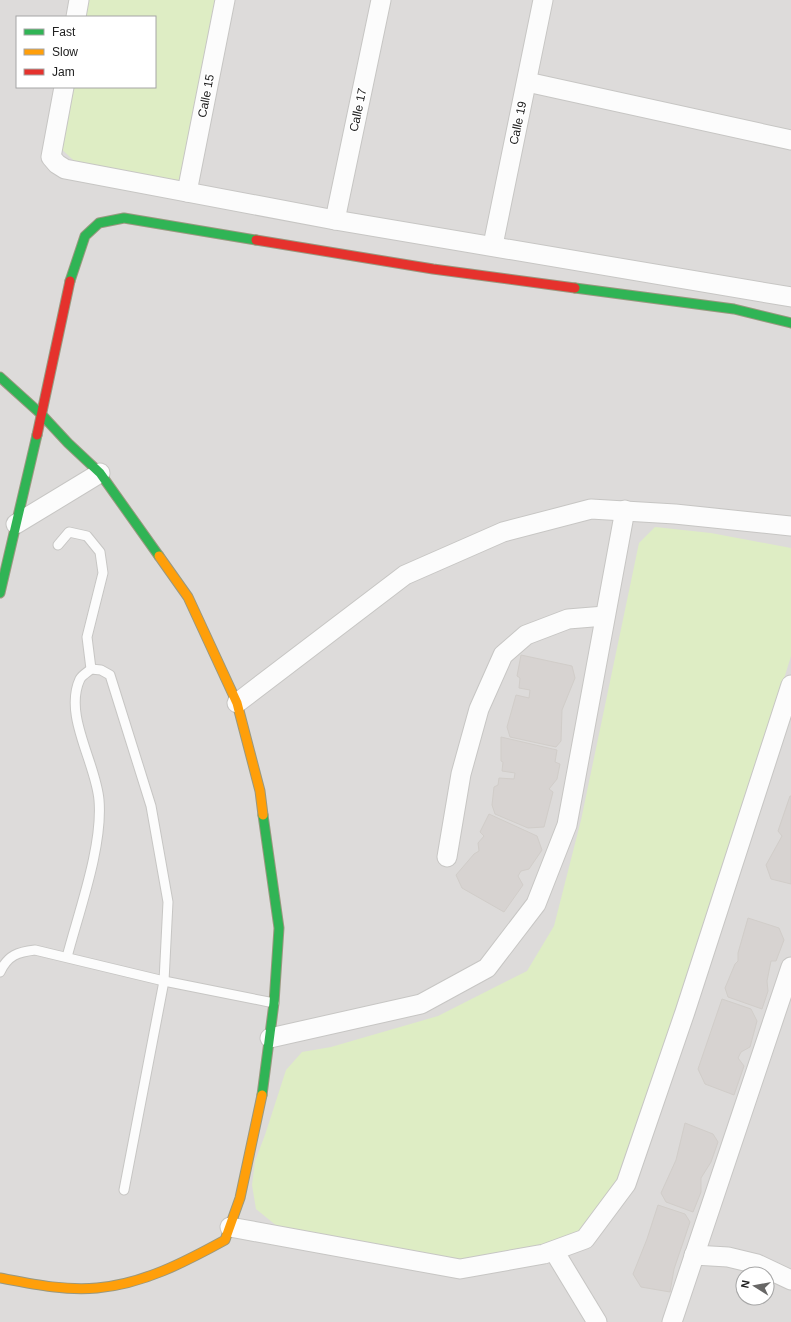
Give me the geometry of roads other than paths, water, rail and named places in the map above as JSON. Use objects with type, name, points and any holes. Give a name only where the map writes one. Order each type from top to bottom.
[{"type":"street","points":[[76,16],[79,0]]},
{"type":"street","name":"Calle 15","points":[[187,192],[225,0]]},
{"type":"street","name":"Calle 17","points":[[335,220],[381,0]]},
{"type":"street","name":"Calle 19","points":[[493,246],[543,0]]},
{"type":"street","points":[[527,82],[791,140]]},
{"type":"street","points":[[64,88],[51,157],[57,164],[65,169],[335,220],[791,297]]},
{"type":"street","points":[[0,593],[42,415],[56,336],[72,271],[85,236],[99,223],[124,218],[433,270],[734,309],[791,323]]},
{"type":"street","points":[[0,377],[42,415],[68,443],[100,473],[188,597],[237,703],[260,791],[279,928],[274,1003],[265,1079],[240,1198],[225,1240],[192,1258],[136,1281],[97,1288],[53,1286],[0,1278]]},
{"type":"street","points":[[16,524],[100,473]]},
{"type":"street","points":[[237,703],[405,575],[503,532],[591,509],[624,510],[791,526]]},
{"type":"street","points":[[270,1038],[422,1004],[488,968],[536,904],[567,825],[624,510]]},
{"type":"street","points":[[446,857],[461,774],[478,709],[503,655],[526,635],[568,619],[605,616]]},
{"type":"street","points":[[230,1227],[460,1268],[544,1254],[585,1239],[626,1184],[685,1012],[791,684]]},
{"type":"street","points":[[672,1322],[791,967]]},
{"type":"street","points":[[554,1250],[593,1319]]},
{"type":"street","points":[[694,1255],[728,1257],[757,1264],[791,1280]]},
{"type":"lane","points":[[58,545],[69,532],[87,536],[100,552],[103,573],[88,637],[91,669]]},
{"type":"lane","points":[[67,957],[97,844],[99,800],[76,714],[76,693],[81,677],[91,669],[102,670],[110,675],[151,806],[168,902],[164,981],[124,1190]]},
{"type":"lane","points":[[0,972],[2,967],[17,952],[35,950],[164,981],[274,1003]]}]
